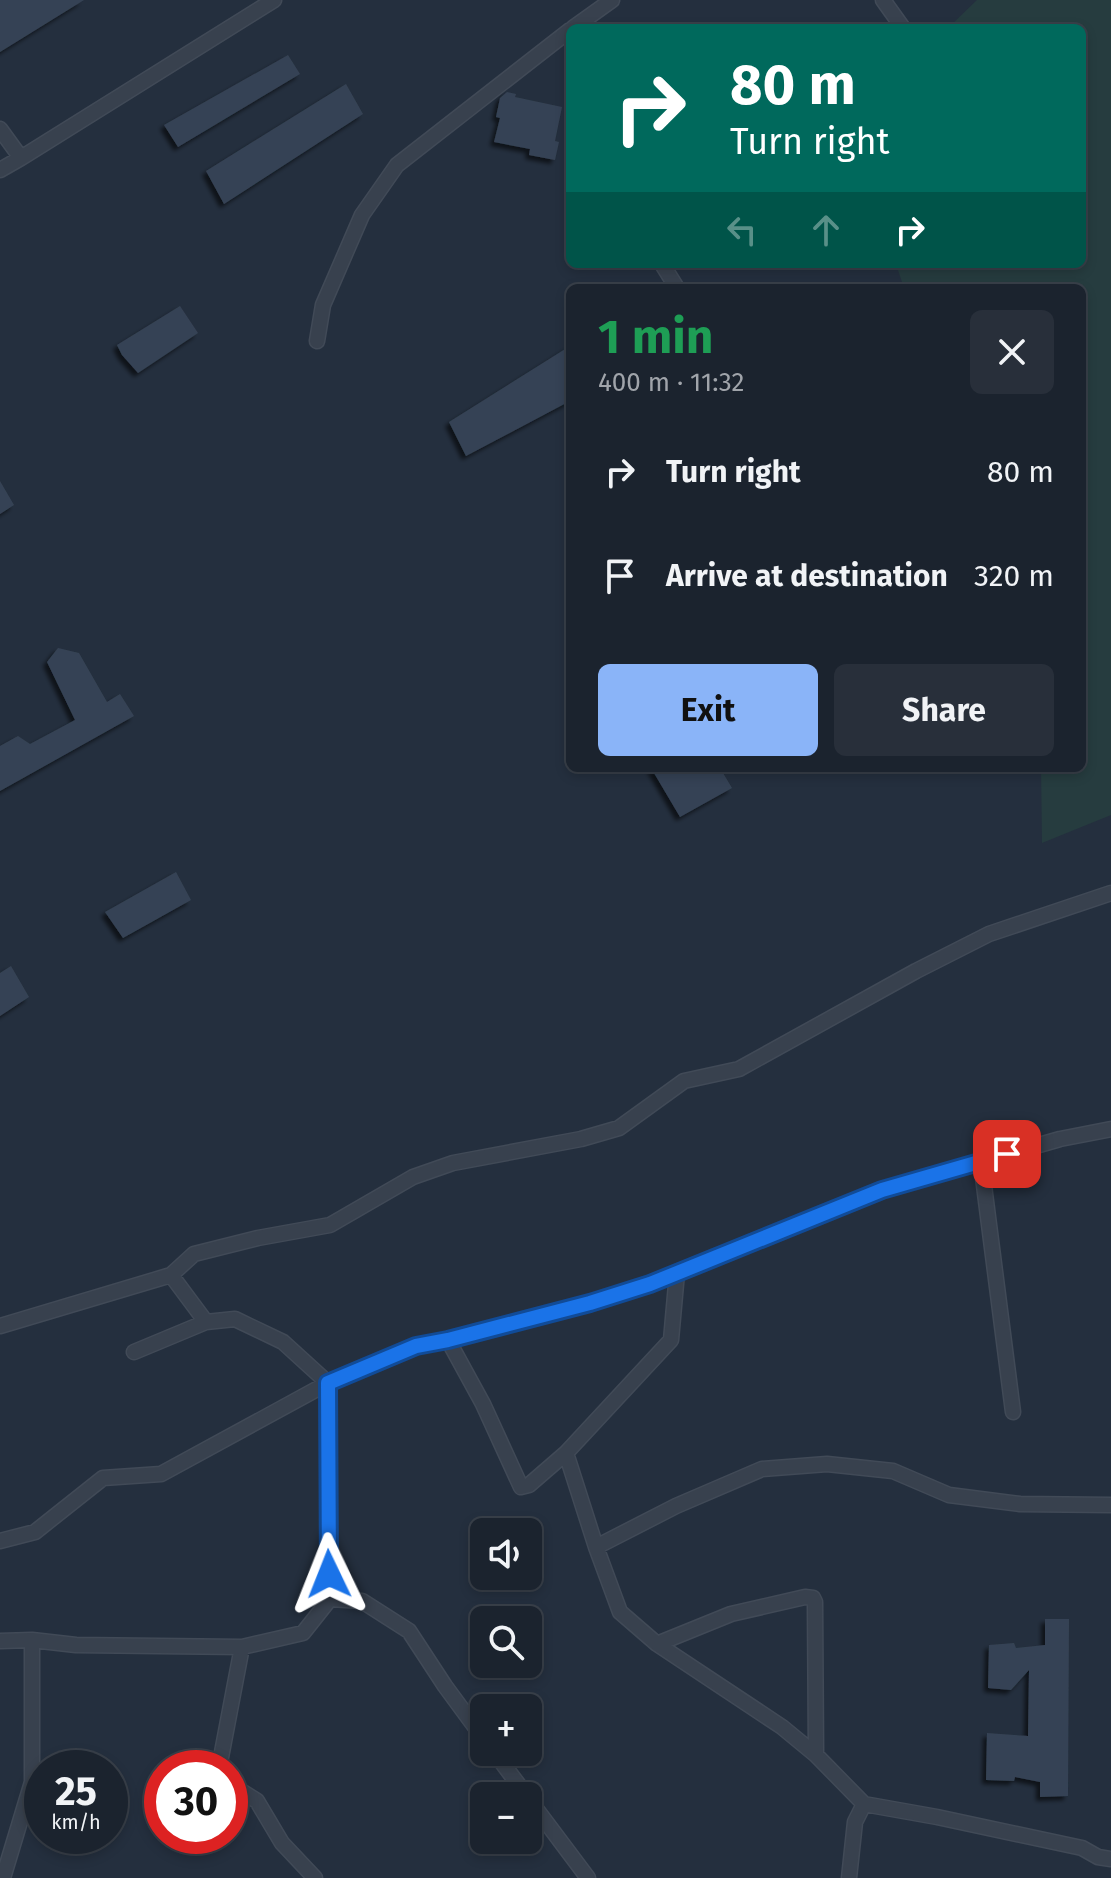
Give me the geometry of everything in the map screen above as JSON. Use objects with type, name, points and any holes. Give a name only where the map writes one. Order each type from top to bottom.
[{"type":"street","points":[[0,170],[274,0]]},
{"type":"street","points":[[579,24],[612,0]]},
{"type":"street","points":[[883,0],[900,24]]},
{"type":"street","points":[[317,341],[323,305],[362,215],[397,165],[566,34]]},
{"type":"street","points":[[0,129],[21,158]]},
{"type":"street","points":[[0,1326],[171,1275],[194,1254],[330,1225],[413,1177],[453,1163],[581,1139],[619,1128],[684,1081],[739,1069],[989,934],[1111,893]]},
{"type":"street","points":[[0,1541],[35,1532],[103,1478],[161,1474],[328,1383],[416,1346],[590,1303],[650,1284],[882,1190],[1060,1139],[1111,1129]]},
{"type":"street","points":[[981,1162],[1013,1412]]},
{"type":"street","points":[[448,1340],[483,1404],[521,1487],[529,1485],[566,1453],[671,1340],[677,1273]]},
{"type":"street","points":[[171,1275],[206,1322]]},
{"type":"street","points":[[0,1641],[242,1647],[303,1633],[330,1599],[328,1383],[283,1342],[235,1319],[206,1322],[134,1352]]},
{"type":"street","points":[[566,1453],[620,1612],[657,1644],[782,1727],[816,1755],[864,1804],[1082,1848],[1098,1857],[1111,1859]]},
{"type":"street","points":[[596,1547],[676,1506],[762,1469],[827,1464],[893,1471],[949,1495],[1020,1504],[1111,1505]]},
{"type":"street","points":[[657,1644],[731,1614],[805,1597],[813,1598],[816,1755]]},
{"type":"street","points":[[330,1599],[362,1601],[409,1631],[470,1720]]},
{"type":"street","points":[[3,1878],[32,1782],[32,1640]]},
{"type":"street","points":[[222,1750],[242,1647]]},
{"type":"street","points":[[248,1795],[257,1801],[282,1843],[315,1878]]},
{"type":"street","points":[[849,1878],[855,1822],[864,1804]]},
{"type":"street","points":[[542,1817],[588,1878]]},
{"type":"green space","points":[[977,0],[1111,0],[1111,815],[1042,843],[1041,772],[1086,772],[1086,284],[903,284],[897,268],[1086,268],[1086,24],[952,24]]},
{"type":"building","points":[[0,0],[84,0],[0,52]]},
{"type":"building","points":[[288,55],[300,74],[178,147],[164,125]]},
{"type":"building","points":[[346,84],[363,114],[224,204],[206,171]]},
{"type":"building","points":[[507,92],[516,94],[515,97],[562,107],[555,141],[559,142],[555,160],[529,155],[530,149],[494,142],[500,118],[496,117],[500,98]]},
{"type":"building","points":[[180,306],[198,333],[138,373],[117,345]]},
{"type":"building","points":[[566,349],[566,403],[466,456],[449,422]]},
{"type":"building","points":[[0,481],[14,505],[0,514]]},
{"type":"building","points":[[58,648],[79,653],[107,702],[120,694],[134,716],[0,791],[0,746],[18,736],[30,744],[75,720],[47,662]]},
{"type":"building","points":[[653,772],[722,772],[732,788],[680,817]]},
{"type":"building","points":[[176,872],[191,900],[123,938],[105,912]]},
{"type":"building","points":[[11,966],[29,997],[0,1016],[0,973]]},
{"type":"building","points":[[1045,1619],[1069,1619],[1068,1796],[1040,1797],[1040,1782],[1015,1777],[1014,1781],[986,1780],[987,1733],[1028,1736],[1029,1670],[1011,1690],[988,1688],[989,1645],[1014,1643],[1016,1648],[1045,1645]]},
{"type":"route","points":[[329,1574],[328,1383],[416,1346],[590,1303],[650,1284],[882,1190],[1007,1154]]}]
